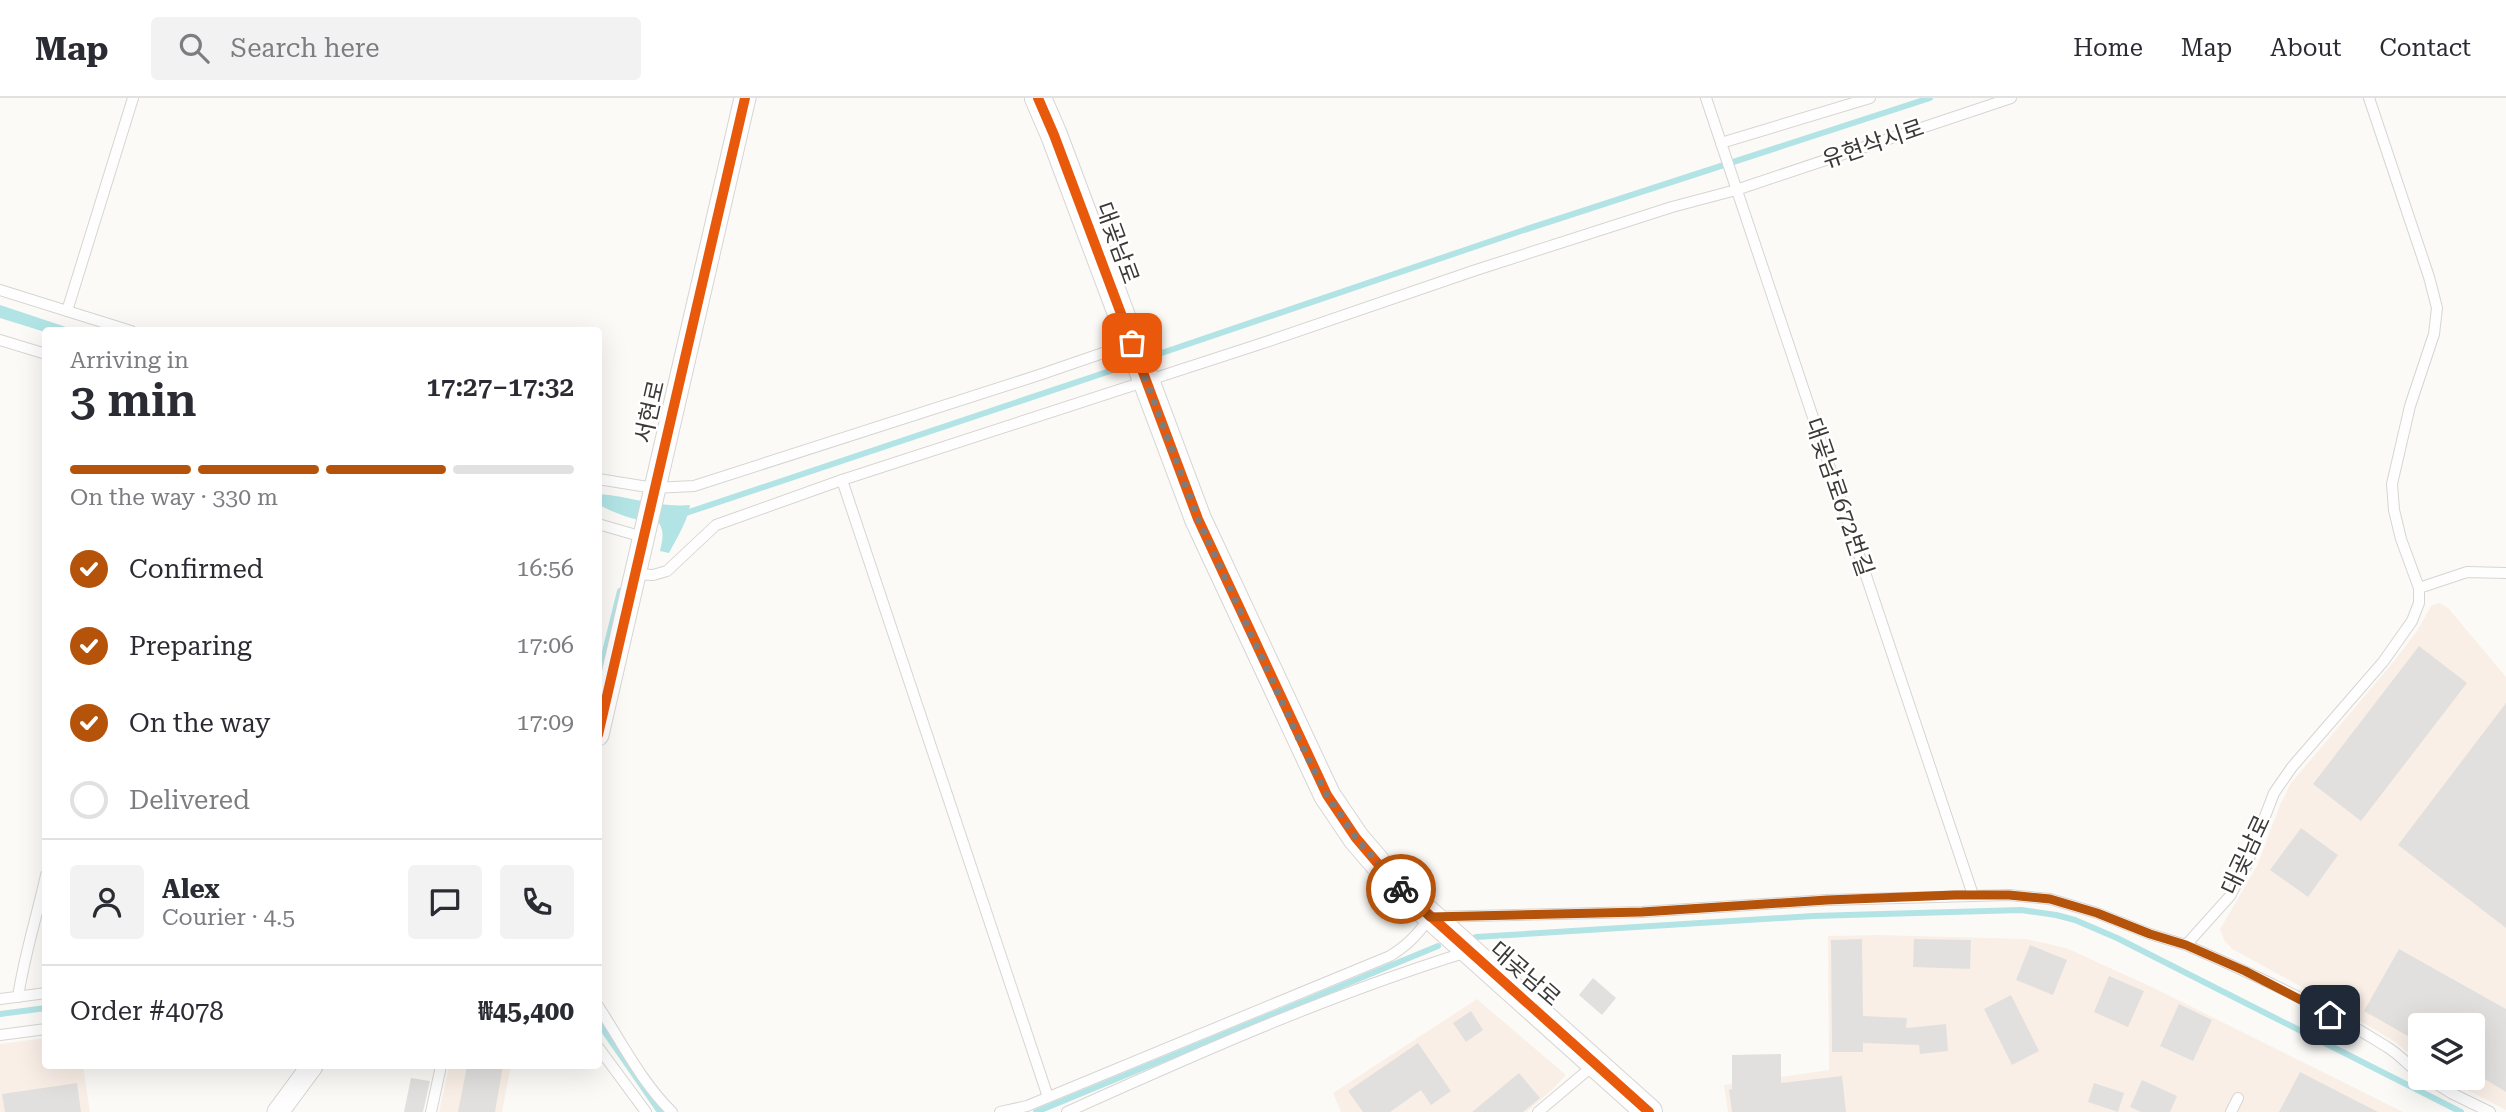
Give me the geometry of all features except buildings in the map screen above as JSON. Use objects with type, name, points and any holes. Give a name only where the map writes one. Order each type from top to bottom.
[{"type":"street","name":"서현로","points":[[602,717],[745,98]]},
{"type":"street","name":"대곶남로","points":[[1038,98],[1198,519],[1327,795],[1364,847],[1397,886],[1649,1112]]},
{"type":"street","points":[[278,1112],[310,1069]]},
{"type":"lane","points":[[67,311],[134,98]]},
{"type":"lane","name":"대곶남로672번길","points":[[1706,98],[1973,895]]},
{"type":"lane","points":[[1722,148],[1870,98]]},
{"type":"lane","name":"유현삭시로","points":[[635,573],[653,575],[667,571],[716,525],[842,480],[1144,377],[1263,343],[1734,184],[2011,98]]},
{"type":"lane","points":[[2369,98],[2437,308],[2434,334],[2410,405],[2392,484],[2394,510],[2401,538],[2419,587],[2467,572],[2506,573]]},
{"type":"lane","points":[[0,290],[118,327]]},
{"type":"lane","points":[[0,340],[42,353]]},
{"type":"lane","points":[[602,480],[653,492],[694,486],[1133,346]]},
{"type":"lane","points":[[842,480],[1048,1097]]},
{"type":"lane","points":[[602,525],[643,537]]},
{"type":"lane","name":"대곶남로","points":[[1430,917],[1642,912],[1827,900],[2009,895],[2050,899],[2186,945],[2230,896],[2246,866],[2274,793],[2292,767],[2375,671],[2412,621],[2419,603],[2419,587]]},
{"type":"lane","points":[[18,997],[22,968],[42,894]]},
{"type":"lane","points":[[1000,1112],[1027,1106],[1390,956],[1418,935],[1430,917]]},
{"type":"lane","points":[[2186,945],[2311,1004],[2389,1048],[2408,1064]]},
{"type":"lane","points":[[1067,1112],[1325,1002],[1468,951]]},
{"type":"lane","points":[[0,999],[42,994]]},
{"type":"lane","points":[[602,1012],[663,1104],[672,1112]]},
{"type":"lane","points":[[0,1035],[42,1030]]},
{"type":"lane","points":[[602,1052],[646,1112]]},
{"type":"lane","points":[[1538,1112],[1595,1064]]},
{"type":"lane","points":[[432,1112],[440,1069]]},
{"type":"lane","points":[[2446,1090],[2490,1112]]},
{"type":"lane","points":[[2231,1112],[2238,1098]]},
{"type":"shaded area","points":[[2439,603],[2448,608],[2506,677],[2506,1110],[2467,1090],[2485,1090],[2485,1013],[2408,1013],[2408,1052],[2331,1003],[2232,949],[2224,940],[2220,929],[2257,866],[2291,783],[2395,660],[2417,631],[2431,606]]},
{"type":"shaded area","points":[[1828,936],[2026,939],[2066,948],[2154,988],[2403,1112],[1728,1112],[1724,1085],[1829,1070]]},
{"type":"shaded area","points":[[1477,999],[1566,1075],[1527,1112],[1341,1112],[1333,1093]]},
{"type":"shaded area","points":[[42,1038],[42,1069],[83,1069],[90,1112],[0,1112],[0,1044]]},
{"type":"shaded area","points":[[448,1069],[510,1069],[502,1112],[439,1112]]},
{"type":"water","points":[[0,305],[66,327],[42,327],[42,331],[0,318]]},
{"type":"water","points":[[602,494],[667,505],[690,505],[684,524],[669,553],[660,551],[662,534],[659,523],[602,506]]},
{"type":"waterway","points":[[1144,359],[1521,231],[1930,98]]},
{"type":"waterway","points":[[683,514],[1134,363]]},
{"type":"waterway","points":[[602,664],[620,591]]},
{"type":"waterway","points":[[1476,937],[1813,916],[2021,910],[2056,915],[2117,938],[2461,1112]]},
{"type":"waterway","points":[[1036,1112],[1438,946]]},
{"type":"waterway","points":[[0,1014],[42,1009]]},
{"type":"waterway","points":[[602,1028],[660,1112]]},
{"type":"cycle path","points":[[602,718],[745,98]]},
{"type":"cycle path","points":[[1038,98],[1198,519],[1327,795],[1356,838],[1397,886],[1649,1112]]},
{"type":"way so far","points":[[1132,343],[1198,519],[1306,754],[1327,795],[1356,838],[1401,889]]},
{"type":"route","points":[[1401,889],[1430,917],[1642,912],[1955,895],[2009,895],[2050,899],[2186,945],[2245,971],[2330,1015]]}]
